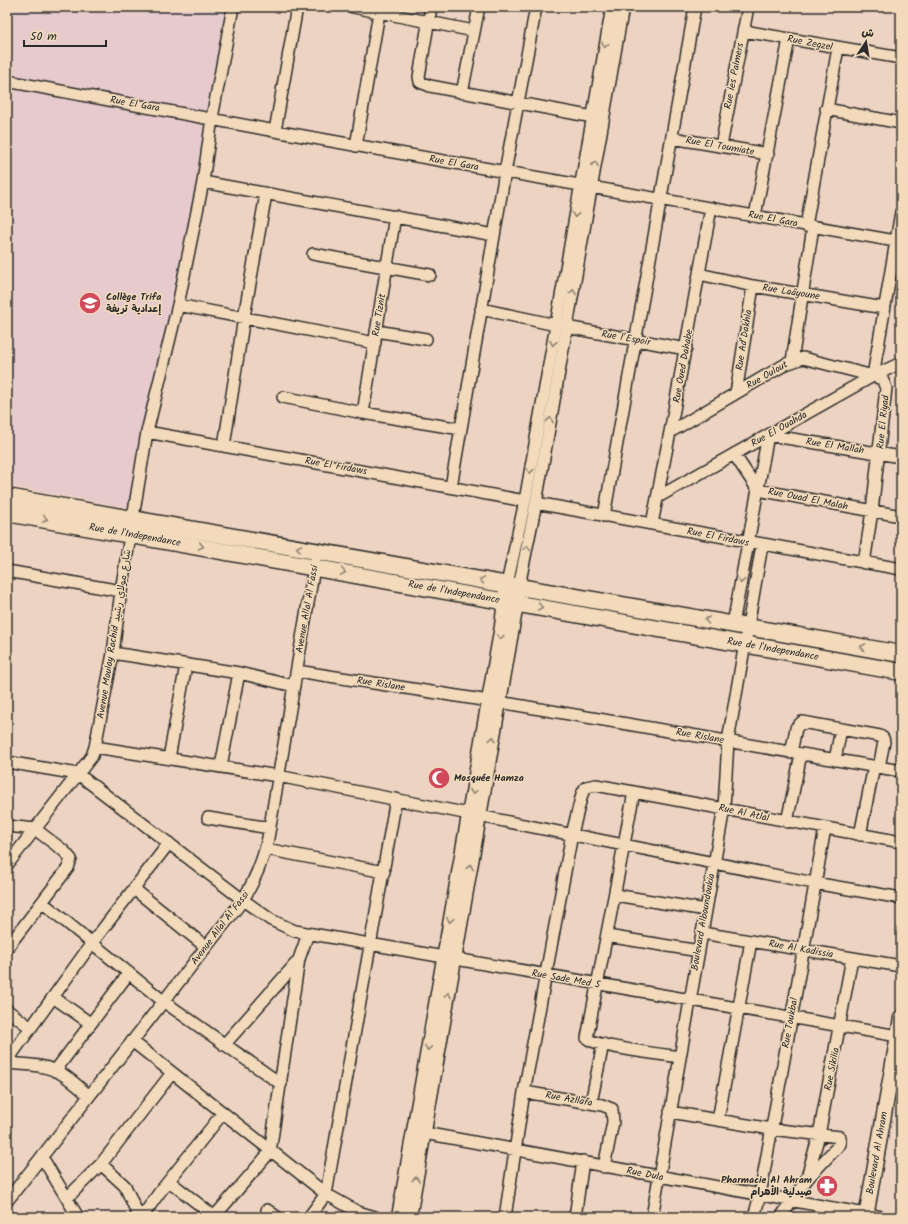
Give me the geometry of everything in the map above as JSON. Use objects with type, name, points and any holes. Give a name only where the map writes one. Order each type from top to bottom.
[{"type":"main road","name":"Rue de l'Independance","points":[[9,497],[131,526],[316,559],[511,602],[901,672]]},
{"type":"main road","name":"Rue de l'Independance","points":[[7,513],[131,526]]},
{"type":"main road","name":"Rue de l'Independance","points":[[316,559],[513,585],[901,654]]},
{"type":"street","name":"Avenue Moulay Rachid شارع مولاي رشيد","points":[[7,866],[92,756],[113,653],[131,526],[147,432],[178,305],[203,182],[212,118],[233,7]]},
{"type":"street","points":[[275,131],[297,7]]},
{"type":"street","points":[[353,7],[380,10],[428,22],[474,30]]},
{"type":"street","points":[[431,7],[419,77],[420,82],[430,86],[462,93],[519,102],[593,117]]},
{"type":"street","points":[[462,93],[479,7]]},
{"type":"street","points":[[451,487],[505,172],[536,7]]},
{"type":"street","points":[[586,187],[593,117],[612,7]]},
{"type":"street","points":[[398,1217],[449,958],[513,585],[530,502],[586,187],[623,7]]},
{"type":"street","points":[[604,516],[696,7]]},
{"type":"street","name":"Rue les Palmers","points":[[721,146],[748,7]]},
{"type":"street","points":[[356,146],[380,10]]},
{"type":"street","name":"Rue Zegzel","points":[[744,31],[901,58]]},
{"type":"street","points":[[755,216],[789,38]]},
{"type":"street","points":[[792,361],[803,294],[810,226],[826,110],[838,48]]},
{"type":"street","name":"Rue El Gara","points":[[7,81],[356,146],[899,241]]},
{"type":"street","points":[[826,110],[901,123]]},
{"type":"street","name":"Rue El Toumiate","points":[[672,138],[768,154]]},
{"type":"street","points":[[203,182],[494,235]]},
{"type":"street","points":[[224,446],[244,317],[266,194]]},
{"type":"street","name":"Rue Oued Dahabe","points":[[652,524],[686,349],[711,208]]},
{"type":"street","points":[[873,376],[884,308],[899,241],[901,212]]},
{"type":"street","name":"Rue Tiznit","points":[[363,413],[395,216]]},
{"type":"street","points":[[313,254],[430,275]]},
{"type":"street","name":"Rue Laâyoune","points":[[699,274],[753,286],[884,308]]},
{"type":"street","name":"Rue Ad’Dakhla","points":[[736,393],[753,286]]},
{"type":"street","points":[[178,305],[375,343]]},
{"type":"street","name":"Rue l’Espoir","points":[[482,310],[686,349]]},
{"type":"street","points":[[376,331],[426,340]]},
{"type":"street","name":"Rue Oulout","points":[[670,432],[792,361],[803,358],[873,376]]},
{"type":"street","name":"Rue El Ouahda","points":[[658,497],[873,376],[901,363]]},
{"type":"street","name":"Rue El Riyad","points":[[864,563],[880,453],[886,388],[882,380],[873,376]]},
{"type":"street","points":[[283,397],[461,430]]},
{"type":"street","name":"Rue El Firdaws","points":[[147,432],[901,570]]},
{"type":"street","points":[[740,626],[748,542],[768,435]]},
{"type":"street","name":"Rue El Mallah","points":[[768,435],[901,457]]},
{"type":"street","name":"Rue Ouad El Malah","points":[[734,454],[758,490],[901,516]]},
{"type":"street","points":[[7,517],[9,497]]},
{"type":"street","points":[[740,626],[762,545]]},
{"type":"street","name":"Avenue Allal Al Fassi","points":[[7,1201],[243,900],[260,867],[266,849],[270,828],[316,559]]},
{"type":"street","points":[[7,571],[121,591]]},
{"type":"street","name":"Boulevard Alboundoukia","points":[[652,1217],[724,808],[728,741],[744,643],[740,626]]},
{"type":"street","points":[[113,653],[238,673],[294,686]]},
{"type":"street","points":[[169,758],[186,665]]},
{"type":"street","name":"Rue Rislane","points":[[296,671],[494,701],[901,771]]},
{"type":"street","points":[[221,766],[238,673]]},
{"type":"street","points":[[787,822],[796,754],[796,728],[802,722],[880,736],[883,738],[860,835]]},
{"type":"street","points":[[835,760],[841,729]]},
{"type":"street","points":[[94,746],[278,776],[625,844],[814,883],[901,898]]},
{"type":"street","points":[[7,762],[78,774]]},
{"type":"street","name":"Rue Sade Med 5","points":[[78,774],[271,920],[308,934],[898,1036]]},
{"type":"street","name":"Rue Al Atlal","points":[[572,834],[582,794],[586,787],[596,785],[724,808],[787,822],[901,842]]},
{"type":"street","points":[[634,792],[607,936],[586,1034],[590,1042],[680,1057]]},
{"type":"street","points":[[309,1217],[326,1194],[396,799]]},
{"type":"street","points":[[208,818],[270,828]]},
{"type":"street","points":[[7,826],[35,829],[64,851],[71,859],[68,868],[43,903],[9,941]]},
{"type":"street","name":"Rue Toukbal","points":[[754,1217],[760,1195],[814,883],[825,828]]},
{"type":"street","points":[[505,1217],[524,1092],[547,976],[572,834]]},
{"type":"street","points":[[89,1096],[63,1075],[55,1071],[44,1067],[7,1062],[92,943],[169,843]]},
{"type":"street","points":[[266,849],[384,872]]},
{"type":"street","points":[[134,889],[206,947]]},
{"type":"street","points":[[615,895],[706,910]]},
{"type":"street","points":[[43,903],[163,1001],[281,1084]]},
{"type":"street","name":"Rue Al Kadissia","points":[[702,932],[901,966]]},
{"type":"street","points":[[169,1181],[214,1217],[270,1152],[299,959],[308,934]]},
{"type":"street","points":[[607,936],[698,951]]},
{"type":"street","points":[[718,1120],[751,940]]},
{"type":"street","points":[[409,1217],[424,1133],[449,958]]},
{"type":"street","name":"Rue Sikilia","points":[[807,1179],[819,1135],[852,958]]},
{"type":"street","points":[[224,1045],[299,959]]},
{"type":"street","points":[[55,1071],[129,973]]},
{"type":"street","points":[[53,997],[90,1023]]},
{"type":"street","points":[[7,1010],[31,1028]]},
{"type":"street","name":"Boulevard Al Ahram","points":[[866,1216],[895,1084],[898,1036],[901,1018]]},
{"type":"street","points":[[132,1041],[270,1152],[326,1194],[352,1208],[375,1217]]},
{"type":"street","points":[[591,1103],[603,1044]]},
{"type":"street","points":[[68,1198],[101,1164],[172,1073]]},
{"type":"street","name":"Rue Azllafa","points":[[524,1092],[591,1103],[612,1109],[613,1122],[604,1166]]},
{"type":"street","points":[[670,1112],[772,1129],[838,1136],[841,1141],[807,1179],[781,1217]]},
{"type":"street","points":[[142,1217],[223,1113]]},
{"type":"street","name":"Rue Dula","points":[[424,1133],[582,1161],[659,1177],[794,1200],[866,1216],[882,1217]]},
{"type":"street","points":[[42,1157],[68,1198],[78,1217]]},
{"type":"street","points":[[574,1217],[582,1161]]},
{"type":"street","points":[[101,1164],[125,1186],[139,1217]]},
{"type":"street","points":[[268,1210],[277,1217]]},
{"type":"shaded area","name":"Collège Trifa إعدادية تريفة","points":[[7,7],[232,7],[212,120],[128,507],[7,485]]},
{"type":"place","name":"Collège Trifa إعدادية تريفة","points":[[90,303]]},
{"type":"place","name":"Mosquée Hamza","points":[[439,778]]},
{"type":"place","name":"Pharmacie Al Ahram صيدلية الأهرام","points":[[827,1186]]}]
